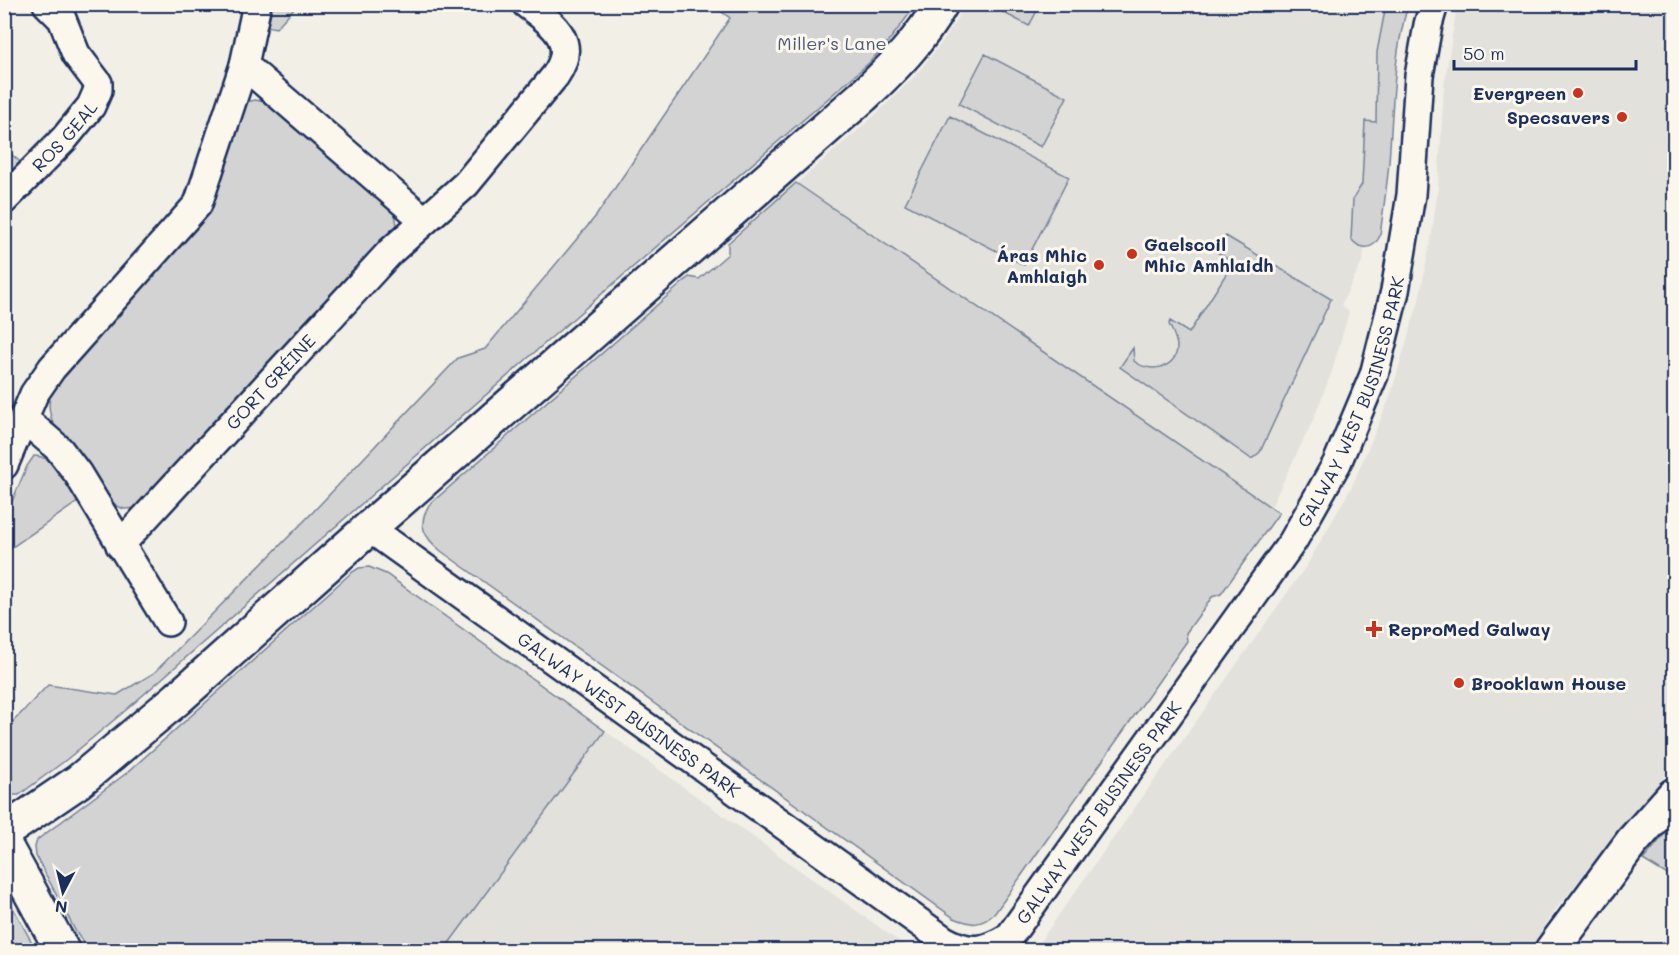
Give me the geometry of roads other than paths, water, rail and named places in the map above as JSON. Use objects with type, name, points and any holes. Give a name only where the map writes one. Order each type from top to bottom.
[{"type":"street","name":"ROS GEAL","points":[[4,200],[64,138],[90,106],[98,90],[98,83],[76,54],[62,19],[46,4]]},
{"type":"street","points":[[4,465],[34,394],[52,368],[198,204],[244,65],[257,4]]},
{"type":"street","name":"GORT GRÉINE","points":[[120,545],[139,527],[391,250],[466,184],[559,70],[564,52],[561,34],[526,4]]},
{"type":"street","points":[[4,832],[79,781],[177,699],[863,96],[914,45],[941,4]]},
{"type":"street","name":"GALWAY WEST BUSINESS PARK","points":[[369,528],[944,940],[958,948],[976,950],[995,946],[1009,937],[1247,606],[1293,541],[1337,463],[1374,375],[1395,291],[1411,195],[1419,76],[1434,4]]},
{"type":"street","points":[[244,65],[424,220]]},
{"type":"street","points":[[23,418],[59,449],[78,474],[168,622]]},
{"type":"street","points":[[1552,951],[1632,842],[1674,795]]},
{"type":"street","points":[[4,844],[62,951]]},
{"type":"place","name":"Evergreen","points":[[1578,93]]},
{"type":"place","name":"Specsavers","points":[[1622,117]]},
{"type":"place","name":"Gaelscoil Mhic Amhlaidh","points":[[1132,254]]},
{"type":"place","name":"Áras Mhic Amhlaigh","points":[[1099,265]]},
{"type":"place","name":"ReproMed Galway","points":[[1374,629]]},
{"type":"place","name":"Brooklawn House","points":[[1459,683]]},
{"type":"park label","name":"Miller's Lane","points":[[832,43]]}]
